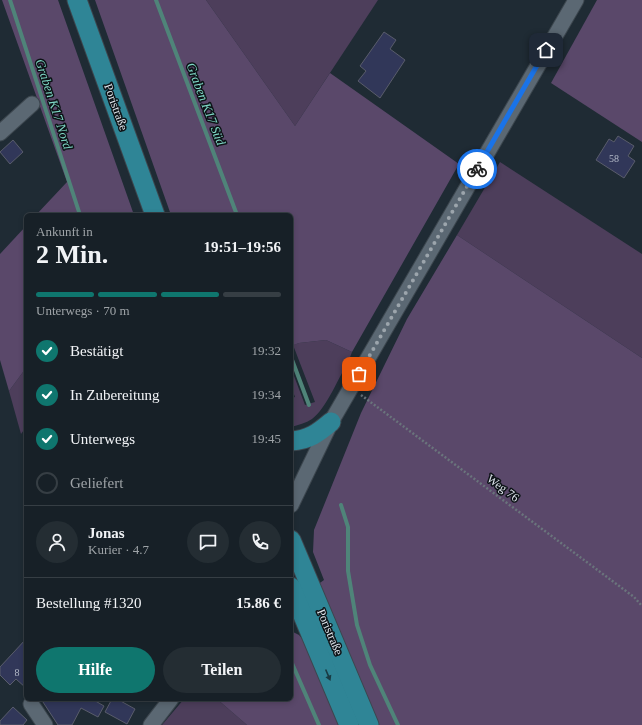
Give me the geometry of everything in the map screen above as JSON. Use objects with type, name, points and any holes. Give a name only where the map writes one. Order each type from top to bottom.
[{"type":"main road","name":"Poristraße","points":[[77,0],[154,213]]},
{"type":"main road","points":[[293,441],[302,440],[317,434],[331,422]]},
{"type":"main road","name":"Poristraße","points":[[293,545],[370,725]]},
{"type":"main road","name":"Poristraße","points":[[293,592],[349,725]]},
{"type":"main road","points":[[293,624],[297,626],[318,651]]},
{"type":"street","points":[[293,501],[331,422],[576,0]]},
{"type":"street","points":[[0,133],[32,104]]},
{"type":"street","points":[[151,725],[169,701]]},
{"type":"street","points":[[31,704],[45,725]]},
{"type":"path","name":"Weg 76","points":[[351,387],[622,588],[642,606]]},
{"type":"shaded area","points":[[2,0],[58,0],[133,213],[38,213],[67,182]]},
{"type":"shaded area","points":[[95,0],[206,0],[295,126],[330,73],[459,164],[352,352],[326,340],[299,343],[293,345],[293,213],[170,213]]},
{"type":"shaded area","points":[[206,0],[378,0],[295,126]]},
{"type":"shaded area","points":[[597,0],[642,0],[642,142],[551,83]]},
{"type":"shaded area","points":[[500,162],[642,254],[642,358],[457,235]]},
{"type":"shaded area","points":[[24,228],[24,371],[9,391],[0,360],[0,254]]},
{"type":"shaded area","points":[[457,235],[642,358],[642,725],[377,725],[317,585],[324,580],[313,552],[314,530],[361,413],[407,319]]},
{"type":"shaded area","points":[[326,340],[352,352],[322,408],[312,419],[293,426],[293,398],[295,397],[293,392],[293,373],[305,405],[315,402],[293,345]]},
{"type":"shaded area","points":[[24,371],[24,430],[21,434],[9,391]]},
{"type":"shaded area","points":[[293,632],[299,635],[313,652],[344,725],[247,725],[219,701],[293,701]]},
{"type":"shaded area","points":[[182,701],[219,701],[247,725],[162,725]]},
{"type":"building","points":[[384,32],[396,40],[390,49],[405,60],[380,98],[358,81],[366,71],[360,66]]},
{"type":"building","points":[[618,136],[634,146],[628,156],[635,161],[624,178],[596,160],[609,139],[614,142]]},
{"type":"building","points":[[13,140],[23,152],[10,164],[0,152]]},
{"type":"building","points":[[24,641],[24,686],[16,679],[10,685],[0,675],[0,667]]},
{"type":"building","points":[[42,701],[95,701],[104,706],[98,717],[81,708],[72,725],[58,725]]},
{"type":"building","points":[[111,701],[121,701],[135,709],[127,724],[105,712]]},
{"type":"building","points":[[13,707],[27,720],[23,725],[0,725],[0,721]]},
{"type":"waterway","name":"Graben K17 Nord","points":[[10,0],[79,213]]},
{"type":"waterway","name":"Graben K17 Süd","points":[[156,0],[236,213]]},
{"type":"waterway","name":"Graben K17 Süd","points":[[293,362],[309,405]]},
{"type":"waterway","name":"Graben K17 Süd","points":[[341,505],[348,527],[348,571],[357,625],[370,665],[398,725]]},
{"type":"waterway","name":"Graben K17 Nord","points":[[293,666],[319,725]]},
{"type":"way so far","points":[[359,374],[477,169]]},
{"type":"route","points":[[477,169],[546,50]]}]
